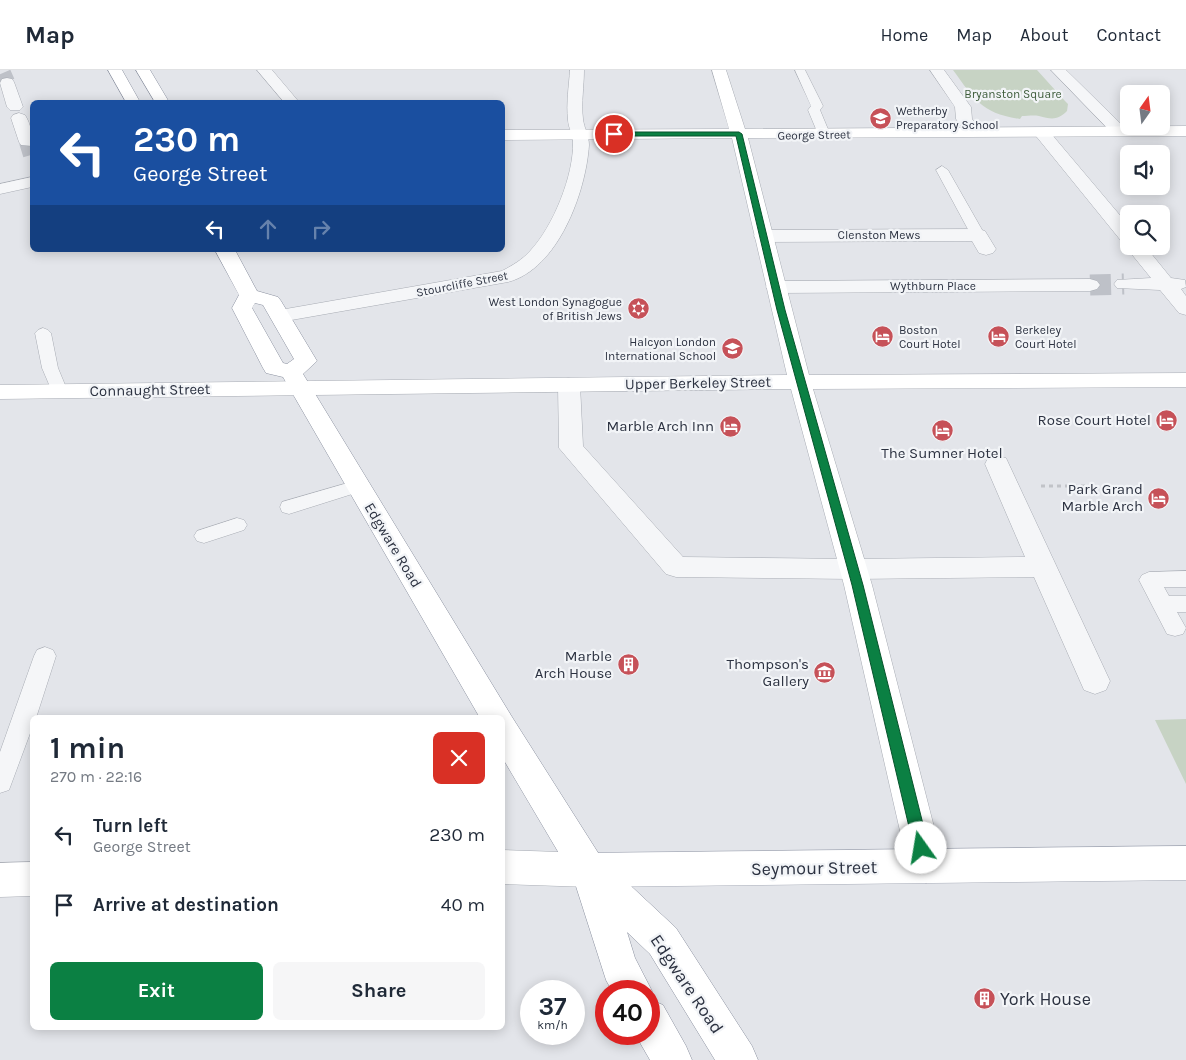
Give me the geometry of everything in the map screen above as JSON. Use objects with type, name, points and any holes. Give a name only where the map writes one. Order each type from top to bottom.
[{"type":"main road","points":[[115,70],[132,100]]},
{"type":"main road","points":[[143,70],[161,100]]},
{"type":"main road","points":[[719,70],[739,134],[800,382],[853,570],[926,866]]},
{"type":"main road","name":"George Street","points":[[1170,131],[1186,131]]},
{"type":"main road","name":"George Street","points":[[505,136],[1120,132]]},
{"type":"main road","points":[[226,252],[249,295],[271,301],[306,361],[296,380],[274,368],[242,308],[249,295]]},
{"type":"main road","name":"Upper Berkeley Street","points":[[296,380],[569,385],[1186,380]]},
{"type":"main road","name":"Connaught Street","points":[[0,392],[60,392],[296,380]]},
{"type":"main road","name":"Edgware Road","points":[[296,380],[495,715]]},
{"type":"main road","name":"Edgware Road","points":[[505,732],[588,870],[619,967],[626,980]]},
{"type":"main road","name":"Seymour Street","points":[[505,867],[588,870],[1186,862]]},
{"type":"main road","name":"Edgware Road","points":[[588,870],[663,941],[738,1060]]},
{"type":"main road","points":[[0,880],[30,879]]},
{"type":"main road","points":[[660,1039],[672,1060]]},
{"type":"street","points":[[264,70],[290,100]]},
{"type":"street","name":"Stourcliffe Street","points":[[280,316],[508,276],[521,272],[547,242],[564,211],[576,176],[581,141],[576,124],[577,70]]},
{"type":"street","points":[[937,70],[963,107],[964,119],[974,133]]},
{"type":"street","points":[[1058,70],[1120,132]]},
{"type":"street","points":[[4,75],[30,152]]},
{"type":"street","points":[[1042,132],[1120,227]]},
{"type":"street","points":[[0,189],[30,182]]},
{"type":"street","name":"Clenston Mews","points":[[763,236],[982,242]]},
{"type":"street","points":[[1142,255],[1186,309]]},
{"type":"street","points":[[1124,284],[1186,284]]},
{"type":"street","name":"Wythburn Place","points":[[776,287],[1090,285]]},
{"type":"street","points":[[569,385],[571,448],[676,567],[853,570],[1043,567]]},
{"type":"street","points":[[1002,475],[1096,680]]},
{"type":"lane","points":[[800,70],[817,106],[814,110],[824,134]]},
{"type":"lane","points":[[942,170],[982,242]]},
{"type":"lane","points":[[43,334],[50,368],[60,392]]},
{"type":"lane","points":[[289,507],[358,486]]},
{"type":"lane","points":[[204,536],[237,525]]},
{"type":"lane","points":[[1175,628],[1149,580],[1186,579]]},
{"type":"lane","points":[[1163,604],[1186,604]]},
{"type":"lane","points":[[0,782],[24,720],[45,656]]},
{"type":"path","points":[[1002,475],[1084,486]]},
{"type":"green space","name":"Bryanston Square","points":[[953,70],[1037,70],[1068,104],[1067,111],[1054,118],[1022,116],[1020,119],[996,113],[980,104]]},
{"type":"green space","points":[[1186,719],[1186,784],[1155,720]]},
{"type":"tunnel","points":[[3,73],[7,82]]},
{"type":"tunnel","points":[[27,142],[30,152]]},
{"type":"tunnel","points":[[1090,285],[1124,284]]},
{"type":"place","name":"Wetherby Preparatory School","points":[[880,118]]},
{"type":"place","name":"West London Synagogue of British Jews","points":[[638,309]]},
{"type":"place","name":"Boston Court Hotel","points":[[883,337]]},
{"type":"place","name":"Berkeley Court Hotel","points":[[999,337]]},
{"type":"place","name":"Halcyon London International School","points":[[732,349]]},
{"type":"place","name":"Rose Court Hotel","points":[[1167,420]]},
{"type":"place","name":"Marble Arch Inn","points":[[730,426]]},
{"type":"place","name":"The Sumner Hotel","points":[[942,430]]},
{"type":"place","name":"Park Grand Marble Arch","points":[[1159,498]]},
{"type":"place","name":"Marble Arch House","points":[[628,665]]},
{"type":"place","name":"Thompson's Gallery","points":[[825,673]]},
{"type":"place","name":"York House","points":[[984,999]]},
{"type":"route","points":[[614,134],[739,134],[781,310],[858,585],[921,848]]}]
